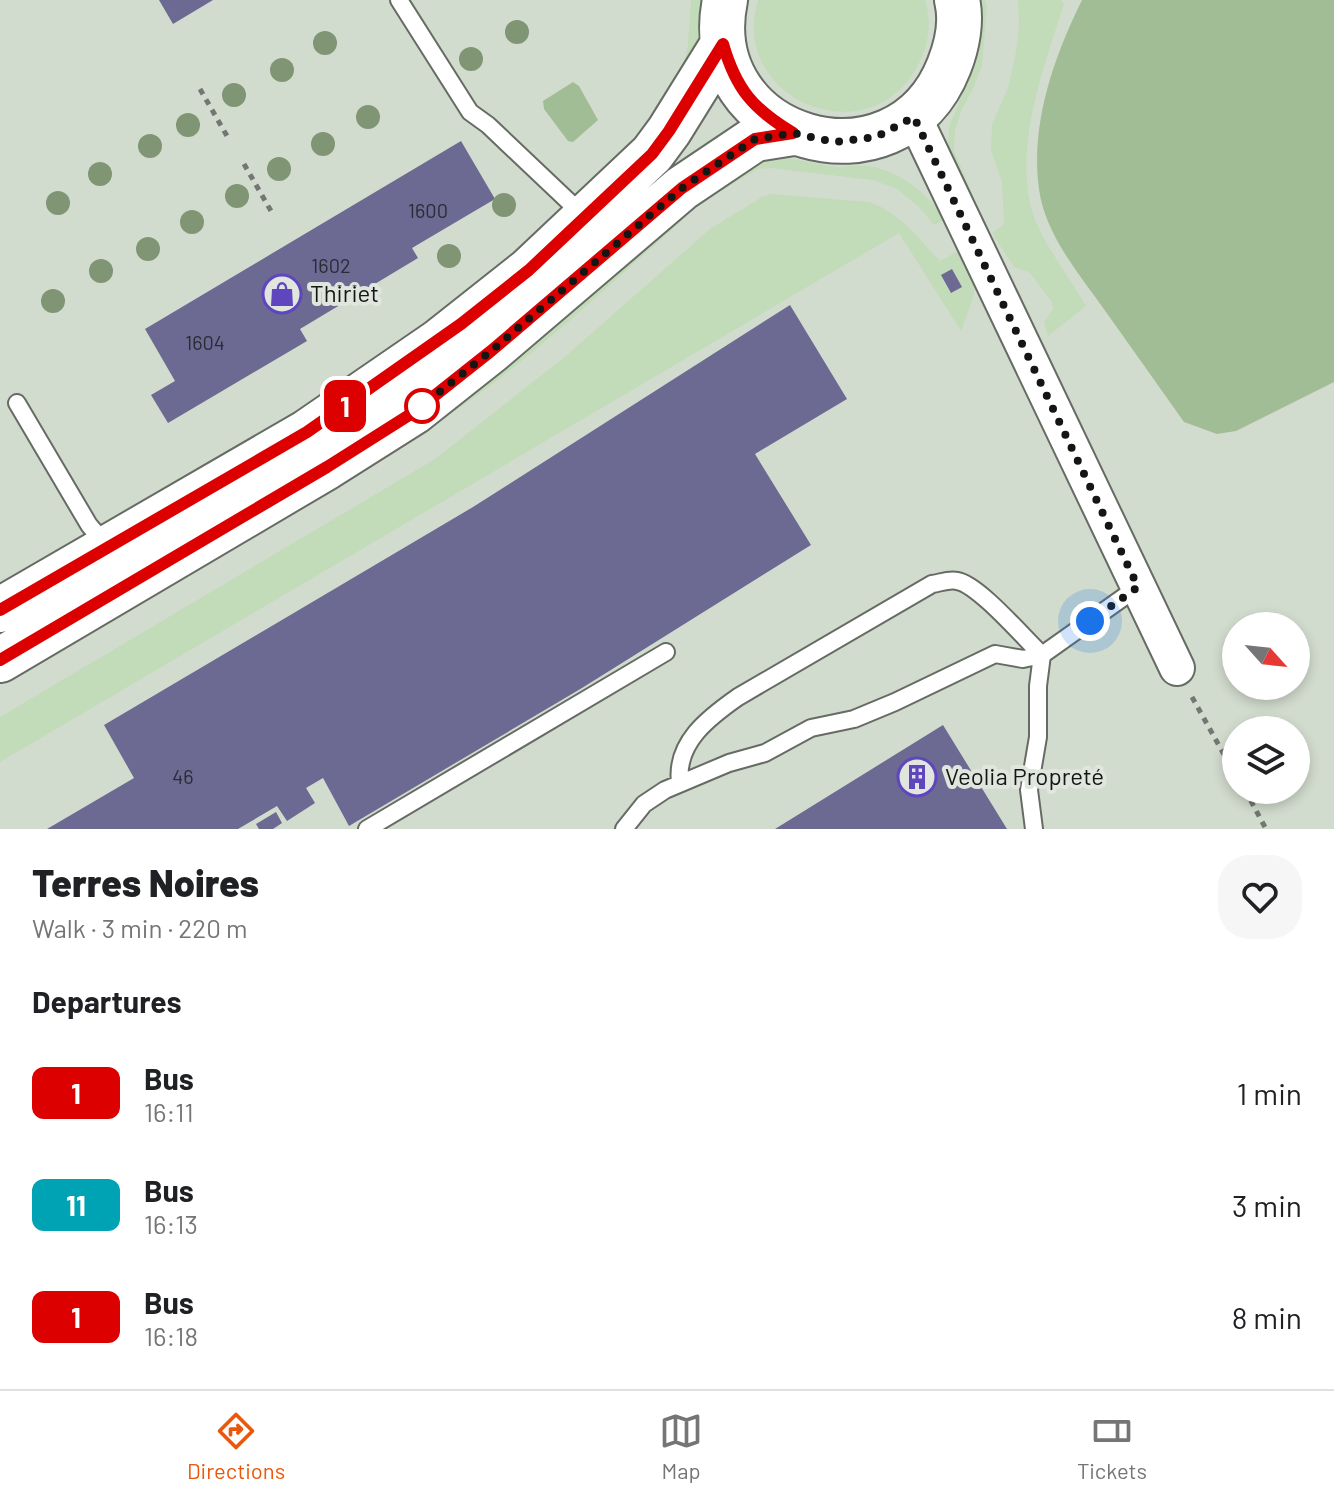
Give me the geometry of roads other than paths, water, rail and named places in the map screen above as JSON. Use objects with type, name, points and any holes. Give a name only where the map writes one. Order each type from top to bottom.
[{"type":"street","points":[[725,0],[723,44],[731,72],[746,97],[768,118],[793,133],[834,142],[876,137],[914,117],[942,86],[957,46],[957,0]]},
{"type":"street","points":[[0,610],[307,432],[438,342],[529,270],[652,154],[723,44]]},
{"type":"street","points":[[914,117],[1177,668]]},
{"type":"street","points":[[0,660],[327,467],[414,412],[491,351],[682,188],[755,139],[793,133]]},
{"type":"lane","points":[[399,0],[470,112],[488,125],[585,217]]},
{"type":"lane","points":[[17,403],[89,525],[107,547]]},
{"type":"lane","points":[[680,783],[678,767],[684,750],[710,717],[738,697],[932,584],[954,580],[967,584],[1042,655]]},
{"type":"lane","points":[[624,829],[644,804],[680,783],[729,763],[765,753],[811,728],[844,722],[882,708],[995,654],[1023,659],[1042,655],[1138,587]]},
{"type":"lane","points":[[367,829],[666,652]]},
{"type":"lane","points":[[1034,829],[1029,790],[1038,737],[1038,686],[1042,655]]},
{"type":"place","name":"Thiriet","points":[[282,294]]},
{"type":"place","name":"Veolia Propreté","points":[[917,777]]}]
